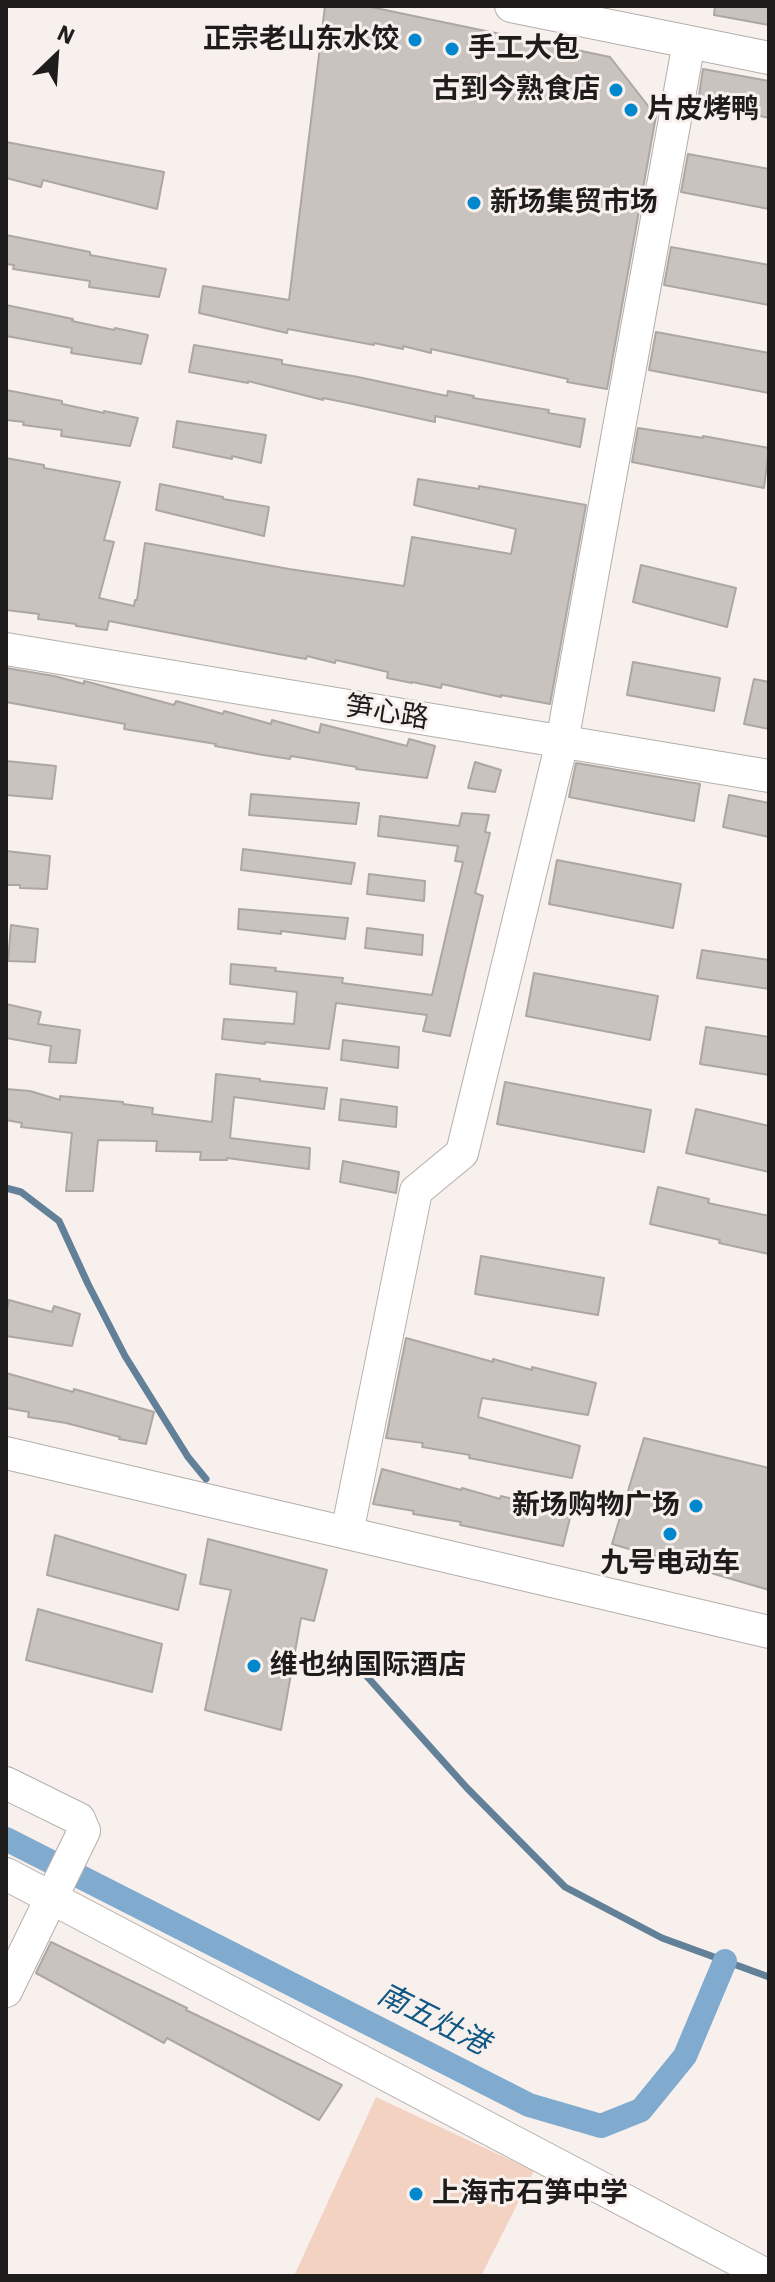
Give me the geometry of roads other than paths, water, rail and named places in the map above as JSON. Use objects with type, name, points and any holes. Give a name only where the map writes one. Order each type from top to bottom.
[{"type":"street","points":[[511,6],[769,58]]},
{"type":"street","points":[[347,1533],[416,1191],[462,1153],[562,742],[689,42]]},
{"type":"street","name":"笋心路","points":[[6,649],[769,776]]},
{"type":"street","points":[[6,1453],[769,1632]]},
{"type":"street","points":[[6,1783],[79,1819],[84,1831],[6,1991]]},
{"type":"street","points":[[6,1874],[768,2276]]},
{"type":"waterway","points":[[6,1188],[21,1192],[59,1221],[125,1356],[188,1457],[206,1479]]},
{"type":"waterway","points":[[354,1662],[467,1788],[565,1887],[662,1938],[769,1977]]},
{"type":"waterway","name":"南五灶港","points":[[6,1839],[529,2105],[601,2126],[641,2110],[685,2056],[725,1961]]},
{"type":"place","name":"正宗老山东水饺","points":[[415,40]]},
{"type":"place","name":"手工大包","points":[[452,49]]},
{"type":"place","name":"古到今熟食店","points":[[616,90]]},
{"type":"place","name":"片皮烤鸭","points":[[631,110]]},
{"type":"place","name":"新场集贸市场","points":[[474,203]]},
{"type":"place","name":"新场购物广场","points":[[696,1506]]},
{"type":"place","name":"九号电动车","points":[[670,1534]]},
{"type":"place","name":"维也纳国际酒店","points":[[254,1666]]},
{"type":"place","name":"上海市石笋中学","points":[[416,2194]]}]
